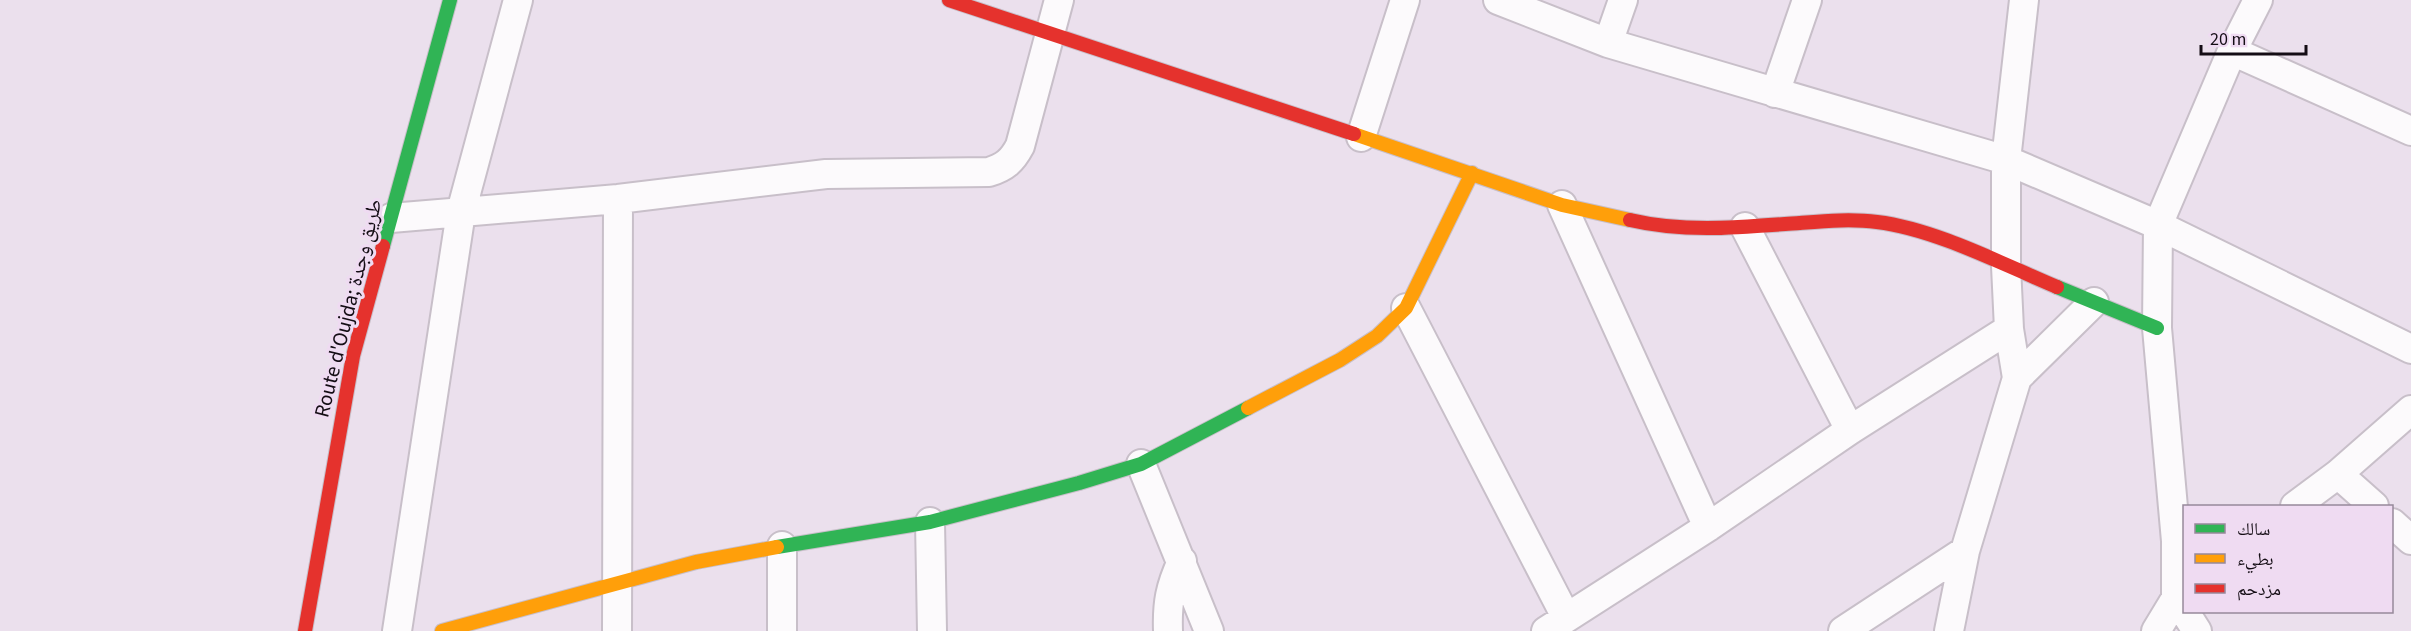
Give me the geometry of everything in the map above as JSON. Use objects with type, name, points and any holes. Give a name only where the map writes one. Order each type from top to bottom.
[{"type":"street","name":"Route d'Oujda; طريق وجدة","points":[[305,631],[353,356],[450,0]]},
{"type":"street","points":[[397,631],[461,212],[518,0]]},
{"type":"street","points":[[949,0],[1362,136],[1562,205],[1627,220],[1675,227],[1745,227],[1826,221],[1877,222],[1930,235],[2157,328]]},
{"type":"street","points":[[390,218],[618,199],[826,174],[989,172],[1005,166],[1014,158],[1020,146],[1059,0]]},
{"type":"street","points":[[1362,136],[1405,0]]},
{"type":"street","points":[[1498,0],[1608,43],[2006,160],[2158,225],[2411,349]]},
{"type":"street","points":[[1608,43],[1623,0]]},
{"type":"street","points":[[1775,93],[1807,0]]},
{"type":"street","points":[[1949,631],[1965,551],[2017,378],[2009,329],[2006,266],[2006,160],[2024,0]]},
{"type":"street","points":[[2156,631],[2180,594],[2157,328],[2158,225],[2232,51],[2258,0]]},
{"type":"street","points":[[2232,51],[2409,124]]},
{"type":"street","points":[[442,631],[696,562],[930,522],[1079,483],[1141,464],[1340,360],[1377,336],[1406,308],[1472,173]]},
{"type":"street","points":[[617,631],[618,199]]},
{"type":"street","points":[[1562,205],[1708,527]]},
{"type":"street","points":[[1745,227],[1850,430]]},
{"type":"street","points":[[2017,378],[2094,302]]},
{"type":"street","points":[[1406,308],[1556,624],[1708,527],[1850,430],[2009,329]]},
{"type":"street","points":[[2298,505],[2338,474],[2411,410]]},
{"type":"street","points":[[1141,464],[1209,631]]},
{"type":"street","points":[[2338,474],[2372,505]]},
{"type":"street","points":[[930,522],[932,631]]},
{"type":"street","points":[[2393,524],[2411,540]]},
{"type":"street","points":[[782,546],[782,631]]},
{"type":"street","points":[[1844,631],[1965,551]]},
{"type":"street","points":[[1168,631],[1167,609],[1171,585],[1182,561]]},
{"type":"street","points":[[2189,613],[2197,631]]},
{"type":"traffic: fast","points":[[383,246],[450,0]]},
{"type":"traffic: fast","points":[[2057,287],[2157,328]]},
{"type":"traffic: fast","points":[[777,547],[930,522],[1079,483],[1141,464],[1248,408]]},
{"type":"traffic: slow","points":[[1354,134],[1562,205],[1630,220]]},
{"type":"traffic: slow","points":[[1248,408],[1340,360],[1377,336],[1406,308],[1472,173]]},
{"type":"traffic: slow","points":[[442,631],[696,562],[777,547]]},
{"type":"traffic: jam","points":[[949,0],[1354,134]]},
{"type":"traffic: jam","points":[[1630,220],[1688,228],[1854,220],[1877,222],[1922,232],[1945,240],[2057,287]]},
{"type":"traffic: jam","points":[[305,631],[353,356],[383,246]]}]
